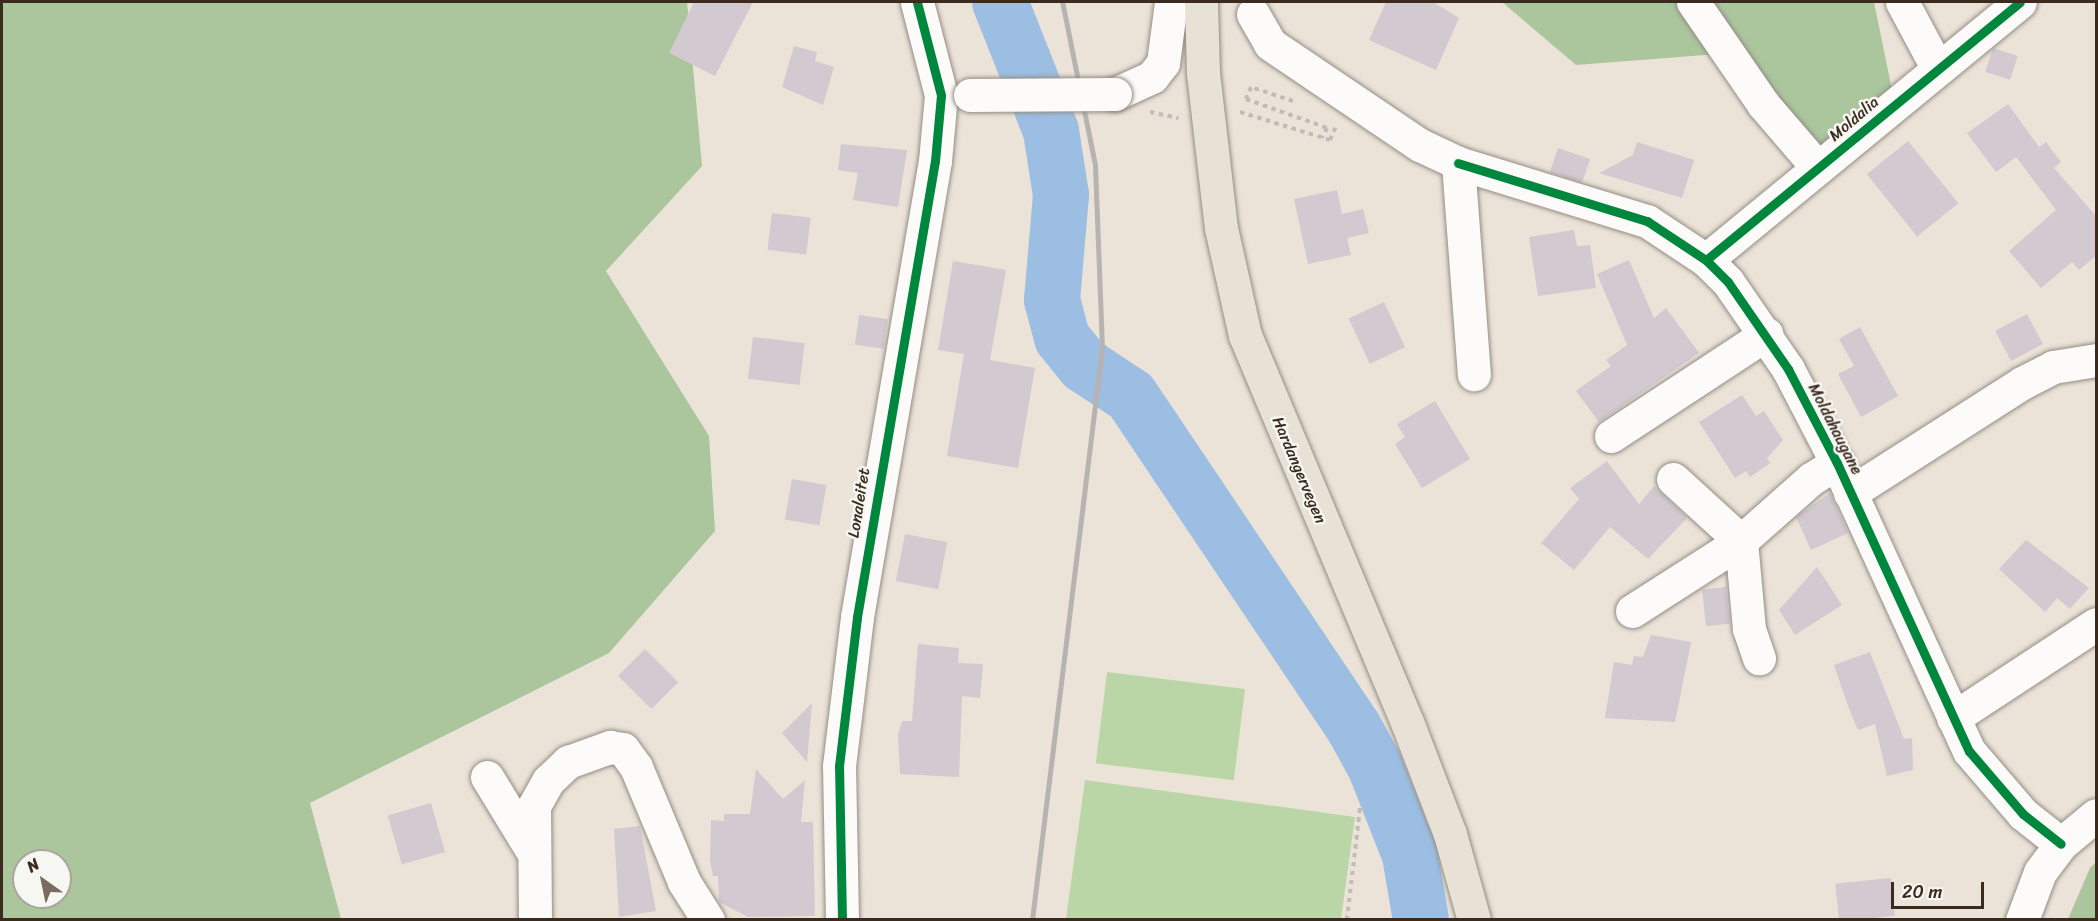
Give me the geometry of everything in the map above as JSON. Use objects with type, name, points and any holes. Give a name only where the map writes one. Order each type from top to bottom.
[{"type":"main road","name":"Hardangervegen","points":[[1201,2],[1220,218],[1245,335],[1407,722],[1450,834],[1474,920]]},
{"type":"street","points":[[917,2],[955,95],[1115,94],[1152,77],[1163,63],[1171,2]]},
{"type":"street","points":[[1692,2],[1763,104],[1818,168]]},
{"type":"street","points":[[1902,2],[1938,69]]},
{"type":"street","name":"Moldalia","points":[[1706,260],[2020,2]]},
{"type":"street","name":"Moldahaugane","points":[[1253,14],[1258,31],[1280,51],[1420,145],[1458,163],[1647,221],[1706,260],[1766,334],[1837,463],[1953,718],[1990,778],[2061,844]]},
{"type":"street","name":"Lonaleitet","points":[[836,919],[839,765],[857,617],[955,95]]},
{"type":"street","points":[[1458,163],[1474,374]]},
{"type":"street","points":[[1611,436],[1766,334]]},
{"type":"street","name":"Moldahaugane","points":[[1850,493],[2022,383],[2053,367],[2097,360]]},
{"type":"street","points":[[1632,611],[1742,541],[1811,479],[1837,463]]},
{"type":"street","points":[[1673,479],[1742,541],[1749,629],[1759,658]]},
{"type":"street","points":[[1953,718],[2097,624]]},
{"type":"street","points":[[535,920],[531,849],[534,806],[548,781],[583,753],[623,749],[684,882],[708,920]]},
{"type":"street","points":[[487,777],[531,849]]},
{"type":"street","points":[[2022,920],[2040,872],[2061,844],[2097,815]]},
{"type":"path","points":[[1231,111],[1330,140]]},
{"type":"path","points":[[1347,920],[1360,808]]},
{"type":"green space","points":[[2,2],[687,2],[702,166],[606,271],[709,436],[715,531],[609,653],[310,803],[341,919],[2,920]]},
{"type":"green space","points":[[1502,2],[1874,2],[1893,95],[1808,157],[1718,54],[1576,65]]},
{"type":"green space","points":[[1107,672],[1245,689],[1234,780],[1096,763]]},
{"type":"green space","points":[[1085,780],[1355,817],[1341,919],[1066,919]]},
{"type":"green space","points":[[2096,862],[2096,919],[2068,919],[2090,868]]},
{"type":"building","points":[[694,2],[753,2],[715,76],[669,53]]},
{"type":"building","points":[[1386,2],[1433,2],[1459,18],[1436,70],[1369,40]]},
{"type":"building","points":[[794,46],[817,52],[815,61],[834,67],[823,105],[782,87]]},
{"type":"building","points":[[1993,48],[2018,56],[2010,80],[1985,72]]},
{"type":"building","points":[[2008,104],[2039,147],[2046,142],[2061,162],[2054,168],[2097,217],[2097,255],[2079,270],[2072,262],[2041,288],[2009,251],[2056,210],[2016,157],[1996,172],[1967,133]]},
{"type":"building","points":[[1908,141],[1958,203],[1917,237],[1867,174]]},
{"type":"building","points":[[1637,142],[1694,160],[1682,198],[1599,173],[1633,155]]},
{"type":"building","points":[[841,144],[907,150],[898,207],[853,200],[858,173],[838,170]]},
{"type":"building","points":[[1558,148],[1590,159],[1582,183],[1550,172]]},
{"type":"building","points":[[1337,190],[1342,214],[1363,209],[1369,233],[1347,238],[1351,255],[1308,264],[1294,199]]},
{"type":"building","points":[[772,213],[811,218],[806,254],[767,250]]},
{"type":"building","points":[[1574,230],[1577,246],[1590,245],[1596,288],[1538,296],[1529,237]]},
{"type":"building","points":[[1629,260],[1654,318],[1666,308],[1699,353],[1599,422],[1576,391],[1611,366],[1606,360],[1627,345],[1597,274]]},
{"type":"building","points":[[953,261],[1006,270],[990,360],[1035,368],[1018,468],[947,456],[964,354],[938,350]]},
{"type":"building","points":[[1384,302],[1405,347],[1370,364],[1349,318]]},
{"type":"building","points":[[2027,314],[2043,344],[2011,361],[1995,331]]},
{"type":"building","points":[[859,315],[888,319],[884,349],[855,345]]},
{"type":"building","points":[[1860,327],[1898,396],[1861,417],[1838,374],[1854,366],[1839,339]]},
{"type":"building","points":[[753,337],[805,343],[799,385],[748,379]]},
{"type":"building","points":[[1742,395],[1756,416],[1764,411],[1783,440],[1767,458],[1770,463],[1750,477],[1746,471],[1735,478],[1699,422]]},
{"type":"building","points":[[1435,401],[1470,459],[1422,488],[1395,444],[1405,437],[1397,424]]},
{"type":"building","points":[[1607,461],[1639,504],[1654,486],[1687,518],[1648,559],[1610,527],[1574,570],[1541,543],[1579,499],[1570,488]]},
{"type":"building","points":[[792,479],[826,485],[819,525],[785,519]]},
{"type":"building","points":[[1830,493],[1848,533],[1811,550],[1796,517]]},
{"type":"building","points":[[905,534],[947,542],[938,589],[896,581]]},
{"type":"building","points":[[2026,540],[2089,588],[2070,609],[2057,598],[2045,612],[1999,569]]},
{"type":"building","points":[[1817,567],[1842,605],[1795,635],[1779,610]]},
{"type":"building","points":[[1726,587],[1730,624],[1706,626],[1702,590]]},
{"type":"building","points":[[1651,635],[1691,642],[1675,722],[1605,718],[1614,662],[1632,665],[1634,656],[1643,657]]},
{"type":"building","points":[[918,644],[959,648],[958,663],[983,664],[980,698],[962,696],[959,777],[900,774],[898,735],[902,721],[912,721]]},
{"type":"building","points":[[645,649],[678,682],[651,709],[618,676]]},
{"type":"building","points":[[1870,652],[1904,739],[1912,738],[1913,770],[1887,776],[1875,724],[1858,730],[1848,706],[1834,665]]},
{"type":"building","points":[[812,703],[807,762],[782,733]]},
{"type":"building","points":[[756,769],[783,799],[805,780],[801,822],[813,822],[815,916],[748,917],[719,902],[718,876],[713,876],[710,861],[711,820],[724,821],[724,814],[750,814]]},
{"type":"building","points":[[431,803],[445,852],[402,864],[388,815]]},
{"type":"building","points":[[640,826],[656,911],[619,917],[614,829]]},
{"type":"building","points":[[1891,878],[1895,916],[1839,920],[1835,884]]},
{"type":"waterway","points":[[1000,2],[1051,131],[1061,195],[1052,300],[1062,338],[1084,365],[1131,396],[1354,728],[1375,766],[1410,855],[1421,920]]},
{"type":"railway","points":[[1032,920],[1102,348],[1095,165],[1062,2]]},
{"type":"cycle path","points":[[842,920],[839,766],[857,617],[935,161],[941,95],[917,2]]},
{"type":"cycle path","points":[[1706,260],[2020,2]]},
{"type":"cycle path","points":[[1458,163],[1647,221],[1706,260],[1728,282],[1788,369],[1837,463],[1969,751],[2023,814],[2061,844]]}]
